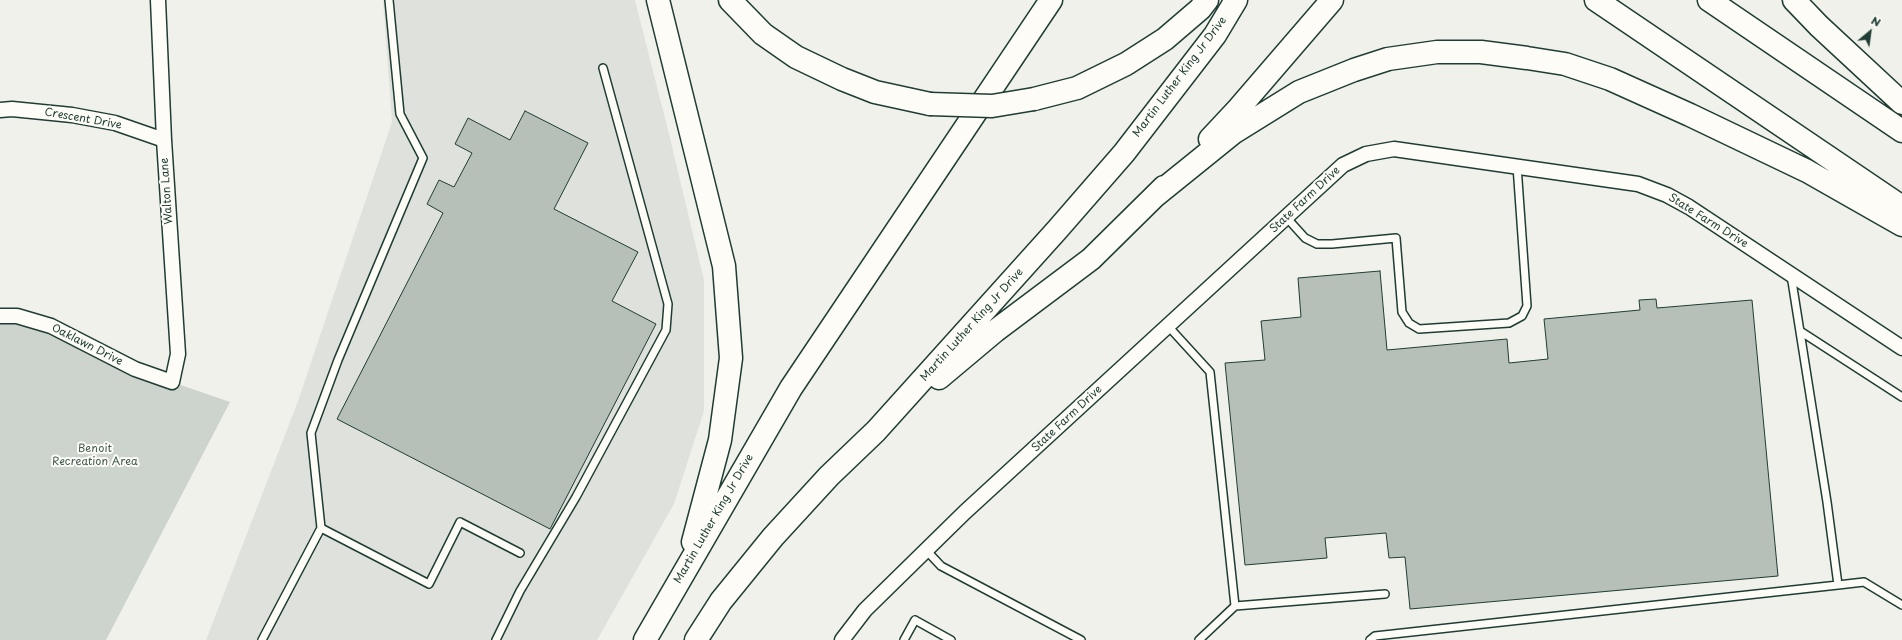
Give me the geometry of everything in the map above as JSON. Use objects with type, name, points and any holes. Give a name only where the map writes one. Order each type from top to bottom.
[{"type":"highway","points":[[658,0],[724,266],[731,358],[720,440],[686,568]]},
{"type":"highway","points":[[730,0],[762,34],[796,57],[842,80],[875,92],[930,104],[992,106],[1034,99],[1077,88],[1126,64],[1165,39],[1200,9],[1207,0]]},
{"type":"highway","name":"Martin Luther King Jr Drive","points":[[645,640],[791,388],[1051,0]]},
{"type":"highway","name":"Martin Luther King Jr Drive","points":[[696,640],[721,601],[773,537],[830,476],[876,432],[1058,230],[1124,153],[1215,35],[1236,0]]},
{"type":"highway","points":[[876,432],[995,331],[1091,259],[1239,108],[1332,0]]},
{"type":"highway","points":[[1596,0],[1902,207]]},
{"type":"highway","points":[[1709,0],[1902,131]]},
{"type":"highway","points":[[1794,0],[1819,26],[1902,103]]},
{"type":"highway","points":[[1154,196],[1234,133],[1299,92],[1354,70],[1388,59],[1438,52],[1481,52],[1565,64],[1610,79],[1690,115],[1807,171],[1902,225]]},
{"type":"street","name":"Walton Lane","points":[[158,0],[164,140],[178,354],[172,382]]},
{"type":"street","name":"Crescent Drive","points":[[0,110],[12,109],[72,115],[115,124],[164,140]]},
{"type":"street","name":"State Farm Drive","points":[[842,640],[865,610],[926,550],[1343,164],[1366,154],[1394,149],[1638,184],[1659,192],[1689,207],[1902,348]]},
{"type":"street","name":"Oaklawn Drive","points":[[0,316],[17,316],[51,326],[134,370],[172,382]]},
{"type":"lane","points":[[262,640],[321,528],[311,433],[338,360],[424,158],[400,114],[389,0]]},
{"type":"lane","points":[[496,640],[520,591],[576,497],[666,330],[668,304],[603,68]]},
{"type":"lane","points":[[1286,217],[1305,238],[1317,244],[1396,238],[1402,312],[1409,323],[1419,329],[1509,323],[1522,316],[1527,306],[1517,166]]},
{"type":"lane","points":[[1791,274],[1828,502],[1838,584]]},
{"type":"lane","points":[[1168,326],[1210,372],[1236,606]]},
{"type":"lane","points":[[1800,331],[1902,397]]},
{"type":"lane","points":[[321,528],[429,584],[460,522],[520,553]]},
{"type":"lane","points":[[926,550],[941,566],[1081,640]]},
{"type":"lane","points":[[1370,640],[1375,636],[1864,582],[1902,605]]},
{"type":"lane","points":[[1200,640],[1236,606],[1385,594]]},
{"type":"lane","points":[[904,640],[915,620],[951,640]]},
{"type":"shaded area","points":[[383,0],[635,0],[704,280],[704,411],[674,504],[597,640],[206,640],[298,401],[392,122]]},
{"type":"green space","name":"Benoit Recreation Area","points":[[0,316],[17,316],[172,382],[230,402],[106,640],[0,640]]},
{"type":"building","points":[[525,111],[588,143],[554,209],[638,252],[612,301],[656,324],[550,529],[337,419],[443,213],[427,204],[439,180],[454,187],[472,153],[455,144],[468,118],[510,140]]},
{"type":"building","points":[[1380,271],[1387,350],[1507,339],[1509,363],[1548,359],[1544,319],[1640,310],[1639,300],[1656,299],[1657,308],[1752,300],[1778,576],[1410,609],[1405,557],[1389,558],[1386,533],[1325,538],[1327,558],[1245,565],[1225,363],[1265,360],[1261,321],[1301,317],[1298,278]]}]
